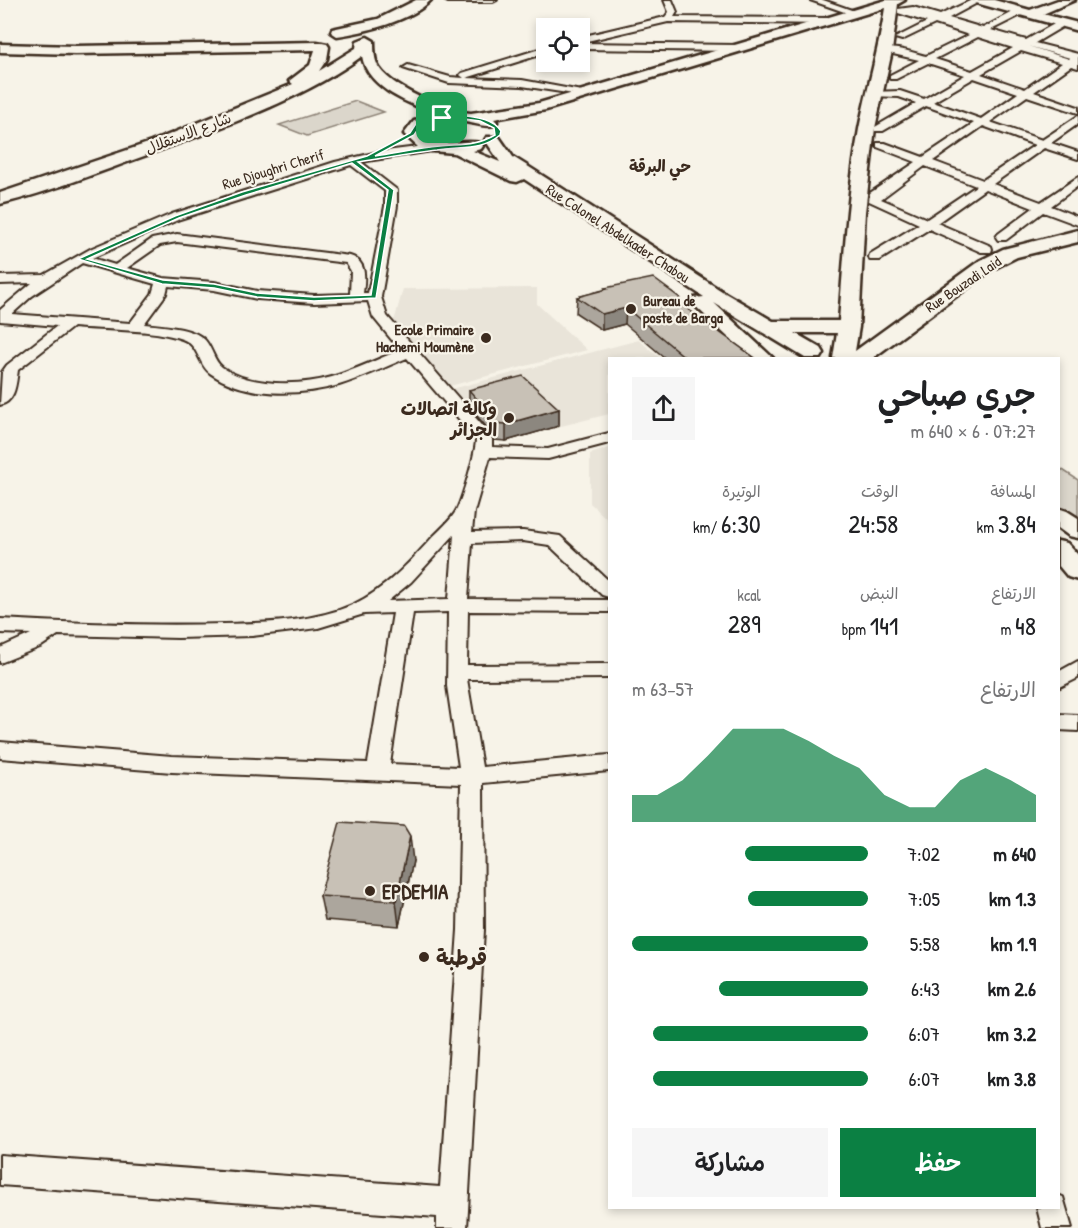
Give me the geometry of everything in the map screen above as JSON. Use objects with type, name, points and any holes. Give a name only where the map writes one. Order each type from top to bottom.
[{"type":"main road","points":[[325,47],[337,32],[351,31],[388,20],[425,0]]},
{"type":"main road","points":[[0,48],[75,50],[325,47],[365,41],[438,0]]},
{"type":"main road","points":[[998,0],[1040,16],[1078,21]]},
{"type":"main road","points":[[1040,16],[1069,0]]},
{"type":"main road","points":[[325,47],[344,63],[408,105],[416,129],[463,117],[541,107],[895,1],[867,128],[856,212],[849,327],[841,357]]},
{"type":"main road","points":[[982,1],[1078,27]]},
{"type":"main road","points":[[1040,16],[1078,5]]},
{"type":"main road","points":[[337,32],[358,34],[365,41],[371,67],[382,77],[417,100],[463,117]]},
{"type":"main road","name":"شارع الاستقلال","points":[[0,199],[149,149],[209,126],[308,82],[344,63],[363,49],[365,41]]},
{"type":"main road","name":"شارع الاستقلال","points":[[0,191],[129,149],[246,104],[299,79],[317,66],[325,47]]},
{"type":"main road","points":[[308,82],[355,76]]},
{"type":"main road","points":[[449,148],[477,145],[541,107]]},
{"type":"main road","name":"Rue Colonel Abdelkader Chabou","points":[[463,117],[490,123],[499,131],[507,160],[523,171],[718,297],[773,327],[813,353]]},
{"type":"main road","name":"Rue Colonel Abdelkader Chabou","points":[[416,129],[420,142],[449,148],[509,172],[697,299],[721,318],[761,357]]},
{"type":"main road","name":"Rue Bouzadi Laid","points":[[861,357],[986,265],[1010,252],[1078,236]]},
{"type":"main road","points":[[773,327],[849,327]]},
{"type":"main road","points":[[786,357],[813,353],[835,357]]},
{"type":"main road","points":[[1060,517],[1078,530]]},
{"type":"main road","points":[[1060,551],[1078,571]]},
{"type":"street","points":[[448,0],[493,0]]},
{"type":"street","points":[[668,0],[673,12],[668,19]]},
{"type":"street","points":[[814,0],[856,13]]},
{"type":"street","points":[[899,38],[982,1]]},
{"type":"street","points":[[893,77],[982,32],[1040,16]]},
{"type":"street","points":[[879,129],[1024,46],[1040,16]]},
{"type":"street","points":[[590,37],[668,19],[827,21]]},
{"type":"street","points":[[936,20],[1076,60]]},
{"type":"street","points":[[590,46],[738,48]]},
{"type":"street","points":[[885,51],[930,58],[1078,110]]},
{"type":"street","points":[[449,80],[536,53]]},
{"type":"street","points":[[986,249],[873,198],[881,189],[923,160],[1076,60]]},
{"type":"street","points":[[408,68],[449,80],[522,83],[583,94]]},
{"type":"street","points":[[1029,91],[1078,104]]},
{"type":"street","points":[[876,94],[895,96],[1039,146],[1078,163]]},
{"type":"street","points":[[875,257],[930,223],[982,184],[1078,119]]},
{"type":"street","points":[[369,157],[416,129]]},
{"type":"street","points":[[881,145],[1078,221]]},
{"type":"street","points":[[1039,146],[1078,156]]},
{"type":"street","points":[[369,157],[449,148]]},
{"type":"street","name":"Rue Djoughri Cherif","points":[[0,317],[44,279],[81,259],[177,217],[244,194],[369,157]]},
{"type":"street","points":[[0,1170],[453,1216],[471,930],[472,776],[457,672],[458,605],[465,512],[477,468],[484,453],[484,439],[380,317],[374,297],[391,190],[353,161]]},
{"type":"street","points":[[1002,237],[1078,180]]},
{"type":"street","points":[[116,270],[164,239],[177,238],[225,243],[350,260],[356,263],[358,268],[356,298]]},
{"type":"street","points":[[81,259],[162,282],[214,286],[257,295],[314,299],[374,297]]},
{"type":"street","points":[[0,280],[44,279]]},
{"type":"street","points":[[134,328],[159,294],[162,282]]},
{"type":"street","points":[[0,317],[134,328],[186,335],[199,342],[214,369],[241,383],[258,387],[306,386],[335,381],[408,352]]},
{"type":"street","points":[[0,400],[9,388],[12,368],[70,323]]},
{"type":"street","points":[[484,453],[548,454],[608,438]]},
{"type":"street","points":[[362,608],[395,586],[465,512]]},
{"type":"street","points":[[463,538],[523,536],[545,537],[554,540],[608,590]]},
{"type":"street","points":[[0,626],[158,632],[260,629],[311,623],[362,608],[458,605],[608,606]]},
{"type":"street","points":[[378,772],[404,607]]},
{"type":"street","points":[[0,656],[33,642],[53,629]]},
{"type":"street","points":[[1060,680],[1078,668]]},
{"type":"street","points":[[457,672],[608,671]]},
{"type":"street","points":[[1060,722],[1078,723]]},
{"type":"street","points":[[0,750],[172,764],[472,776],[608,763]]},
{"type":"street","points":[[1052,1209],[1058,1228]]},
{"type":"shaded area","points":[[356,101],[384,112],[307,136],[279,125]]},
{"type":"shaded area","name":"Ecole Primaire Hachemi Moumène","points":[[537,288],[537,304],[587,350],[442,388],[388,326],[395,318],[403,289]]},
{"type":"shaded area","points":[[639,340],[659,357],[608,357],[608,414],[561,426],[525,391],[461,409],[444,391]]},
{"type":"shaded area","points":[[608,448],[608,520],[590,503],[590,454]]},
{"type":"shaded area","points":[[1060,468],[1078,480],[1078,530],[1060,517]]},
{"type":"building","points":[[653,278],[680,298],[678,302],[754,357],[685,357],[626,308],[602,314],[577,297],[607,289],[605,288]]},
{"type":"building","points":[[523,376],[559,409],[506,424],[494,423],[488,412],[469,390]]},
{"type":"building","points":[[340,822],[404,826],[410,836],[396,901],[320,896]]},
{"type":"place","name":"Bureau de poste de Barga","points":[[631,309]]},
{"type":"place","name":"Ecole Primaire Hachemi Moumène","points":[[486,338]]},
{"type":"place","name":"وكالة اتصالات الجزائر","points":[[509,418]]},
{"type":"place","name":"EPDEMIA","points":[[370,891]]},
{"type":"place","name":"قرطبة","points":[[424,957]]},
{"type":"district","name":"حي البرقة","points":[[660,166]]},
{"type":"route","points":[[442,118],[419,124],[412,134],[369,157],[353,161],[244,194],[177,217],[81,259],[162,282],[214,286],[257,295],[314,299],[374,297],[391,206],[391,190],[353,161],[441,147],[471,147],[484,144],[498,135],[499,131],[496,126],[481,120],[442,118]]}]
